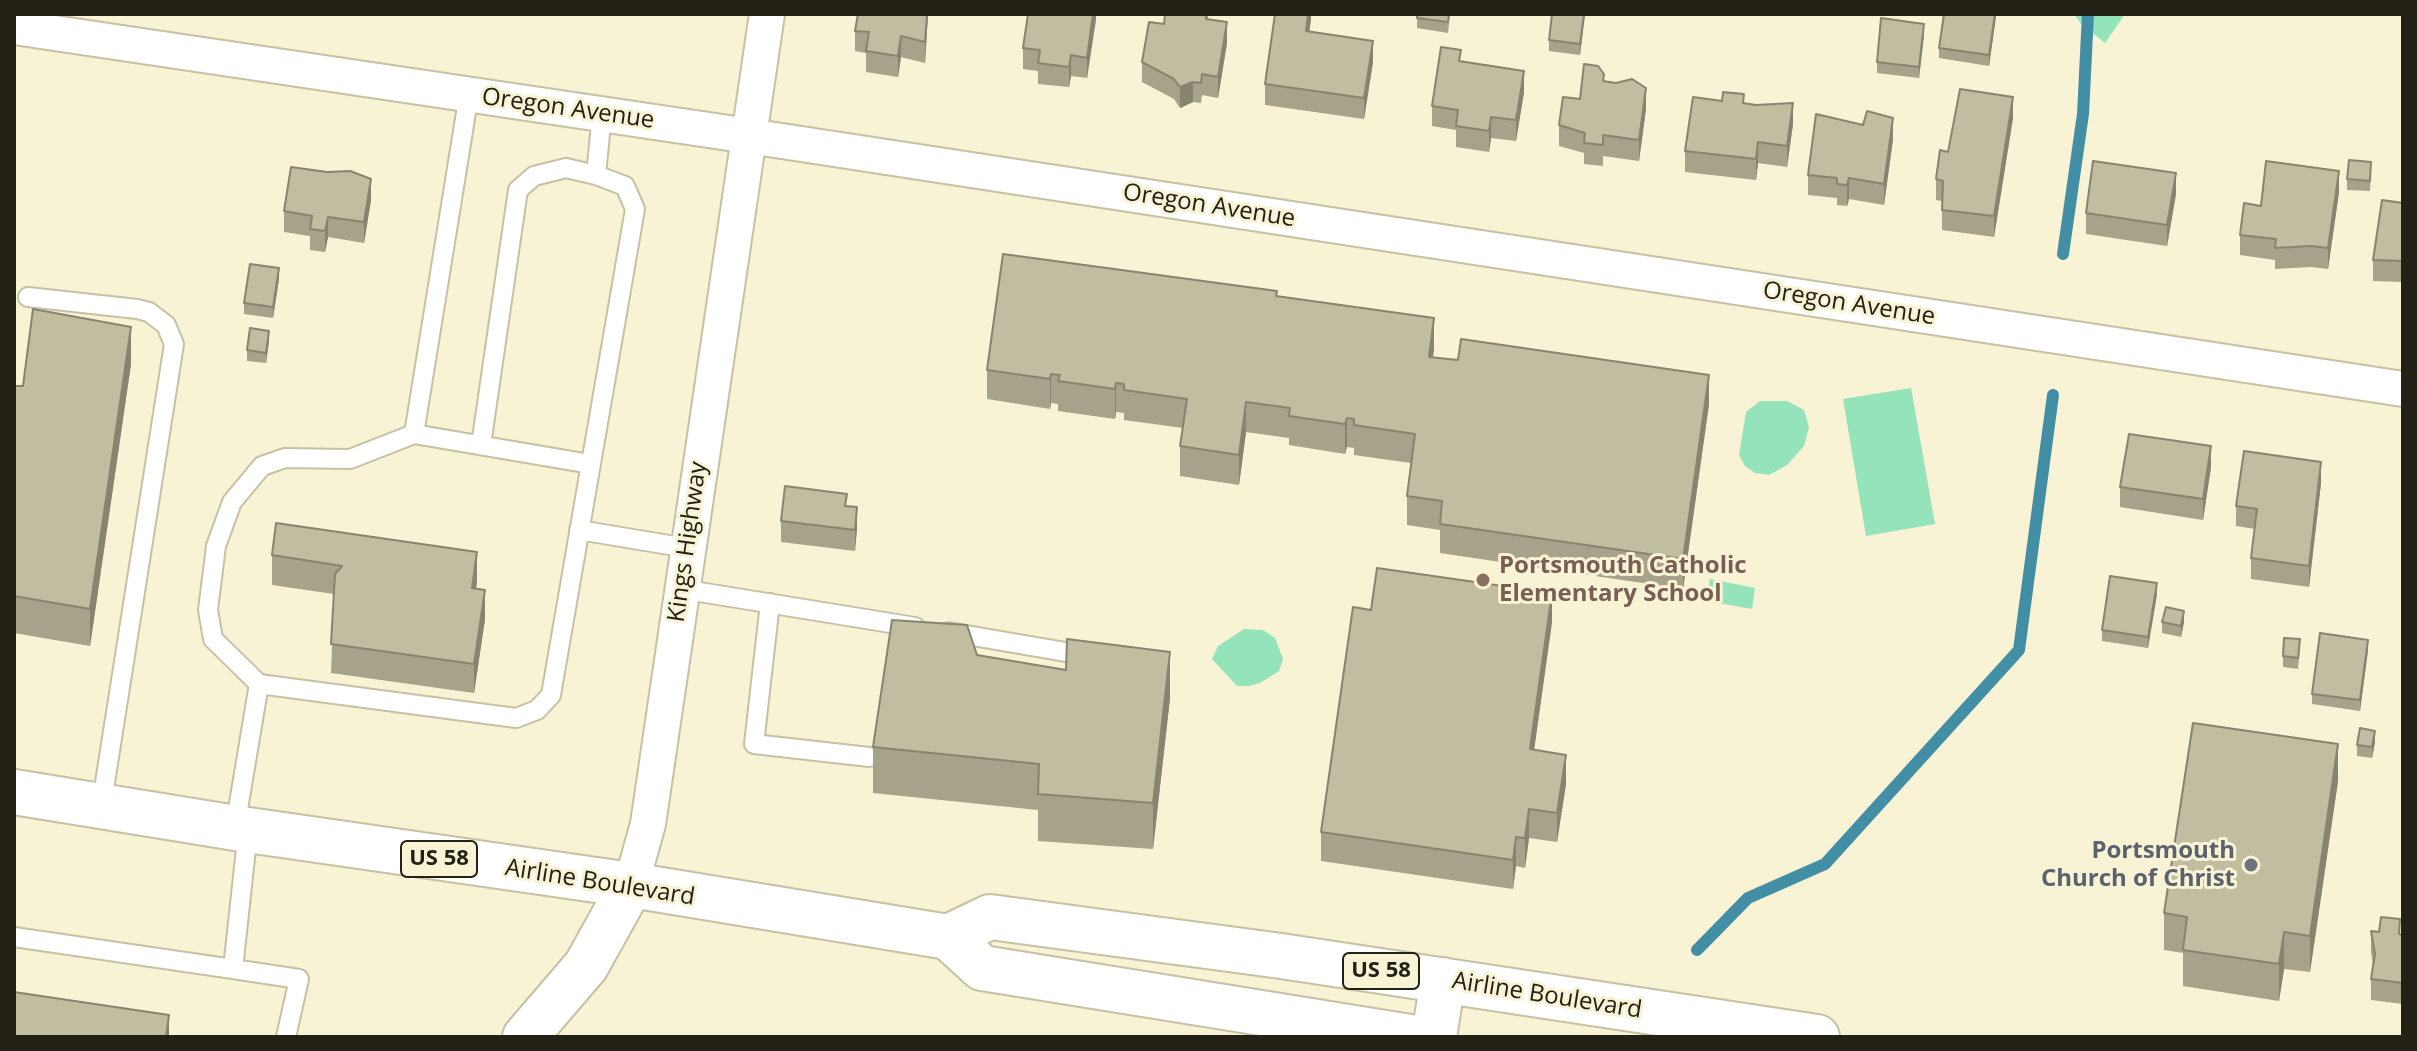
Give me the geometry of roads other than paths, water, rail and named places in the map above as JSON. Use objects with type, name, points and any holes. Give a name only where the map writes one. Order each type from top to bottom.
[{"type":"main road","name":"Airline Boulevard","points":[[14,792],[101,808],[631,885],[948,937],[990,917],[1443,980],[1817,1037]]},
{"type":"main road","name":"Kings Highway","points":[[525,1037],[586,966],[631,885]]},
{"type":"main road","points":[[948,937],[982,968],[1410,1037]]},
{"type":"main road","points":[[1434,1037],[1443,980]]},
{"type":"street","name":"Kings Highway","points":[[631,885],[648,824],[767,14]]},
{"type":"street","name":"Oregon Avenue","points":[[14,27],[2403,389]]},
{"type":"lane","points":[[414,434],[469,94]]},
{"type":"lane","points":[[596,175],[602,114]]},
{"type":"lane","points":[[481,445],[518,190],[534,176],[566,168],[625,186],[635,209],[551,695],[537,710],[516,718],[259,684],[213,639],[208,610],[216,546],[232,502],[262,466],[285,458],[350,459],[414,434],[590,464]]},
{"type":"lane","points":[[28,297],[149,312],[166,325],[174,344],[101,808]]},
{"type":"lane","points":[[579,530],[687,548]]},
{"type":"lane","points":[[681,589],[1100,657]]},
{"type":"lane","points":[[770,603],[754,744],[869,757]]},
{"type":"lane","points":[[233,969],[242,829],[259,684]]},
{"type":"lane","points":[[14,937],[299,979],[286,1037]]},
{"type":"waterway","points":[[2063,254],[2083,114],[2088,14]]},
{"type":"waterway","points":[[1697,950],[1748,898],[1825,864],[2019,650],[2053,395]]},
{"type":"place","name":"Portsmouth Catholic Elementary School","points":[[1483,580]]},
{"type":"place","name":"Portsmouth Church of Christ","points":[[2251,865]]}]
